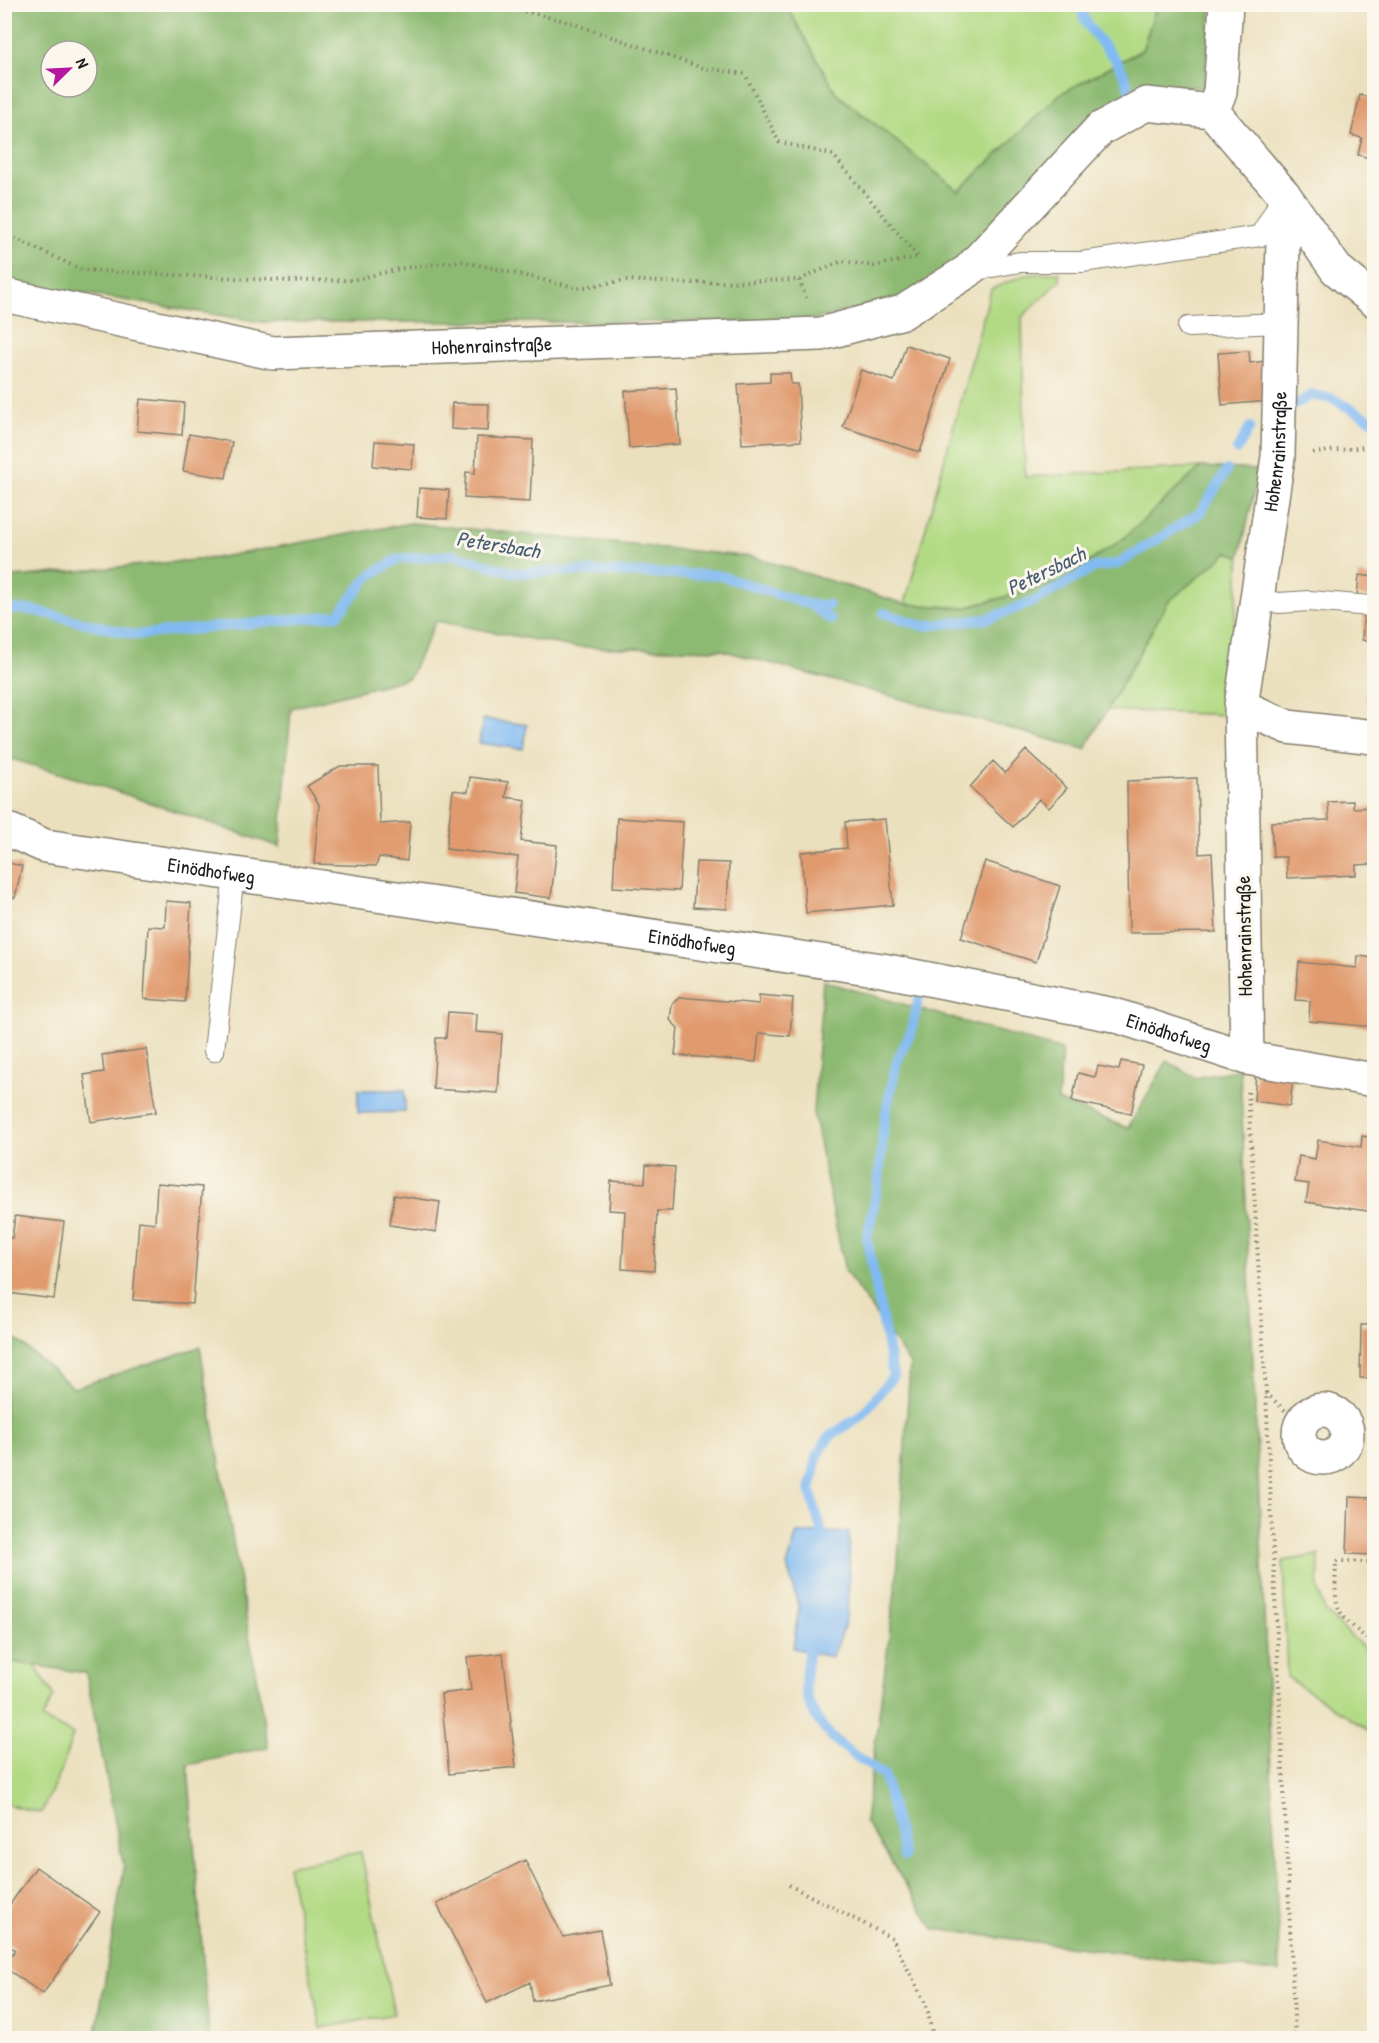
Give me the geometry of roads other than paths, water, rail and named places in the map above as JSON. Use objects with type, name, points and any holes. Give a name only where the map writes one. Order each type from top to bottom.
[{"type":"street","points":[[1226,4],[1220,92],[1212,111],[1284,195],[1336,269],[1374,300]]},
{"type":"street","name":"Hohenrainstraße","points":[[4,295],[273,353],[821,334],[903,312],[968,271],[1101,129],[1146,104],[1212,111]]},
{"type":"street","name":"Hohenrainstraße","points":[[1247,1058],[1241,706],[1278,457],[1284,195]]},
{"type":"street","points":[[1241,706],[1288,727],[1374,737]]},
{"type":"street","name":"Einödhofweg","points":[[4,828],[45,846],[882,970],[1114,1015],[1247,1058],[1374,1080]]},
{"type":"street","points":[[1300,1425],[1305,1418],[1318,1410],[1333,1412],[1361,1439]]},
{"type":"lane","name":"Hohenrainstraße","points":[[968,271],[1020,262],[1082,262],[1260,236],[1284,195]]},
{"type":"lane","points":[[1188,327],[1280,323]]},
{"type":"lane","points":[[1257,599],[1280,603],[1309,601],[1371,606]]},
{"type":"lane","points":[[214,1051],[234,874]]},
{"type":"water","points":[[483,719],[527,725],[523,749],[479,743]]},
{"type":"water","points":[[358,1090],[405,1090],[405,1112],[358,1113]]},
{"type":"water","points":[[849,1532],[849,1597],[844,1628],[838,1643],[831,1657],[793,1648],[799,1608],[787,1566],[797,1533]]},
{"type":"waterway","points":[[1080,4],[1086,22],[1116,61],[1132,95]]},
{"type":"waterway","name":"Petersbach","points":[[1294,405],[1312,395],[1333,399],[1374,421]]},
{"type":"waterway","name":"Petersbach","points":[[1237,450],[1250,427]]},
{"type":"waterway","name":"Petersbach","points":[[884,613],[923,626],[987,619],[1033,602],[1095,567],[1118,564],[1200,513],[1227,470]]},
{"type":"waterway","name":"Petersbach","points":[[4,609],[32,610],[136,635],[338,615],[369,576],[398,559],[454,555],[516,573],[577,571],[718,575],[811,605],[829,605]]},
{"type":"waterway","points":[[811,605],[831,620]]},
{"type":"waterway","points":[[820,1546],[822,1533],[810,1490],[818,1453],[830,1436],[862,1415],[893,1376],[867,1239],[879,1179],[884,1122],[897,1061],[911,1032],[919,997]]},
{"type":"waterway","points":[[810,1639],[805,1679],[810,1706],[825,1730],[847,1750],[884,1775],[904,1857]]}]
